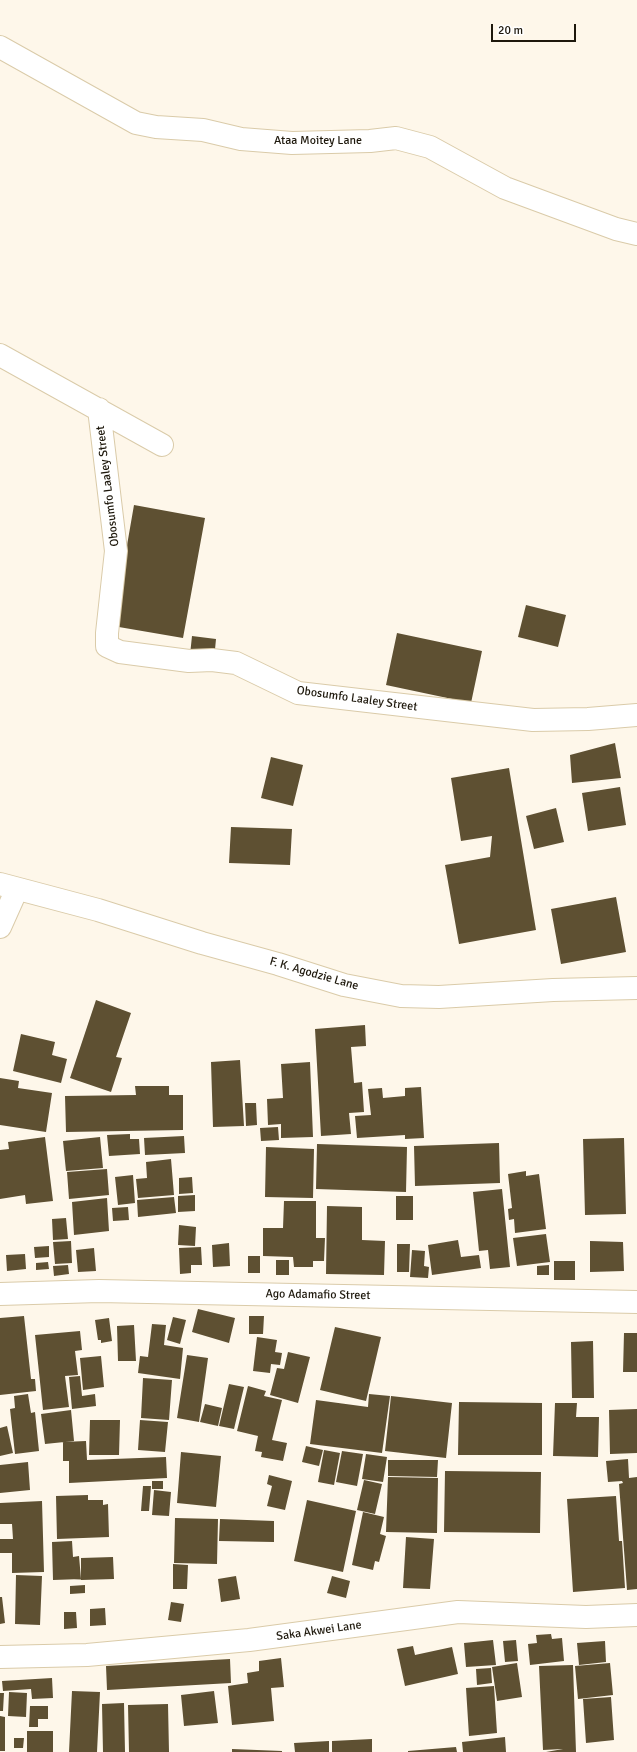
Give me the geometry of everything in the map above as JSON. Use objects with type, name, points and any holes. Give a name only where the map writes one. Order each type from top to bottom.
[{"type":"street","name":"Ataa Moitey Lane","points":[[0,47],[136,123],[203,130],[241,139],[292,143],[370,141],[396,138],[430,147],[505,188],[616,229],[637,234]]},
{"type":"street","points":[[0,355],[99,408],[162,445]]},
{"type":"street","name":"Obosumfo Laaley Street","points":[[99,408],[116,551],[107,633],[107,646],[120,652],[189,661],[212,660],[236,663],[298,693],[533,720],[588,719],[637,715]]},
{"type":"street","points":[[0,927],[8,886]]},
{"type":"street","name":"F. K. Agodzie Lane","points":[[8,886],[98,910],[202,943],[278,964],[344,985],[401,996],[439,997],[553,990],[637,988]]},
{"type":"street","name":"Ago Adamafio Street","points":[[0,1294],[99,1291],[637,1302]]},
{"type":"street","name":"Saka Akwei Lane","points":[[0,1657],[87,1655],[249,1640],[458,1612],[586,1617],[637,1615]]},
{"type":"building","points":[[134,505],[205,518],[183,638],[113,626]]},
{"type":"building","points":[[526,605],[566,615],[558,647],[518,637]]},
{"type":"building","points":[[397,633],[482,651],[471,703],[386,685]]},
{"type":"building","points":[[192,636],[216,639],[214,660],[190,655]]},
{"type":"building","points":[[615,743],[621,778],[572,783],[570,755]]},
{"type":"building","points":[[271,757],[303,765],[293,806],[261,798]]},
{"type":"building","points":[[509,768],[536,930],[459,944],[445,865],[490,857],[492,836],[461,841],[451,778]]},
{"type":"building","points":[[620,787],[626,825],[588,831],[582,793]]},
{"type":"building","points":[[556,808],[564,842],[534,849],[526,816]]},
{"type":"building","points":[[231,827],[292,829],[290,865],[229,863]]},
{"type":"building","points":[[616,897],[626,952],[561,964],[551,909]]},
{"type":"building","points":[[96,1000],[131,1013],[116,1057],[122,1058],[111,1092],[70,1078]]},
{"type":"building","points":[[365,1025],[366,1046],[351,1047],[354,1083],[362,1082],[364,1112],[349,1113],[351,1134],[321,1136],[315,1029]]},
{"type":"building","points":[[21,1034],[55,1042],[52,1055],[67,1059],[61,1083],[13,1071]]},
{"type":"building","points":[[240,1060],[244,1126],[213,1127],[211,1062]]},
{"type":"building","points":[[310,1062],[313,1137],[281,1138],[281,1124],[268,1125],[267,1099],[283,1098],[281,1064]]},
{"type":"building","points":[[0,1078],[19,1081],[18,1088],[52,1093],[46,1132],[0,1125]]},
{"type":"building","points":[[135,1086],[169,1086],[169,1095],[183,1095],[183,1130],[66,1132],[65,1096],[136,1095]]},
{"type":"building","points":[[421,1087],[424,1138],[405,1139],[405,1135],[357,1138],[355,1116],[371,1115],[368,1089],[382,1088],[383,1098],[405,1096],[405,1088]]},
{"type":"building","points":[[245,1103],[256,1103],[257,1125],[246,1126]]},
{"type":"building","points":[[278,1127],[279,1140],[261,1141],[260,1128]]},
{"type":"building","points":[[130,1134],[130,1139],[139,1139],[140,1154],[109,1156],[107,1135]]},
{"type":"building","points":[[184,1136],[185,1153],[145,1155],[144,1138]]},
{"type":"building","points":[[45,1137],[53,1201],[26,1204],[25,1195],[0,1199],[0,1150],[9,1149],[8,1142]]},
{"type":"building","points":[[100,1137],[103,1168],[66,1171],[63,1141]]},
{"type":"building","points":[[624,1138],[626,1214],[585,1215],[583,1139]]},
{"type":"building","points":[[499,1143],[500,1183],[415,1186],[414,1146]]},
{"type":"building","points":[[317,1144],[407,1147],[406,1192],[316,1189]]},
{"type":"building","points":[[266,1147],[314,1149],[313,1198],[265,1197]]},
{"type":"building","points":[[171,1159],[174,1195],[138,1198],[136,1179],[147,1178],[146,1162]]},
{"type":"building","points":[[107,1169],[109,1195],[69,1199],[67,1172]]},
{"type":"building","points":[[526,1171],[526,1176],[539,1174],[546,1229],[515,1233],[514,1219],[509,1220],[508,1209],[512,1208],[508,1174]]},
{"type":"building","points":[[133,1175],[135,1203],[118,1205],[115,1177]]},
{"type":"building","points":[[192,1177],[193,1193],[179,1194],[179,1178]]},
{"type":"building","points":[[502,1189],[510,1267],[490,1269],[488,1250],[479,1251],[473,1192]]},
{"type":"building","points":[[195,1195],[195,1211],[178,1212],[178,1196]]},
{"type":"building","points":[[396,1196],[413,1196],[413,1220],[396,1220]]},
{"type":"building","points":[[174,1197],[176,1213],[138,1217],[137,1200]]},
{"type":"building","points":[[107,1198],[109,1231],[74,1235],[72,1202]]},
{"type":"building","points":[[284,1201],[316,1201],[316,1238],[325,1238],[324,1261],[313,1261],[313,1267],[294,1267],[293,1257],[263,1256],[263,1228],[283,1228]]},
{"type":"building","points":[[327,1206],[362,1207],[362,1240],[385,1241],[384,1275],[326,1274]]},
{"type":"building","points":[[128,1207],[129,1220],[113,1221],[112,1208]]},
{"type":"building","points":[[66,1218],[68,1239],[53,1240],[52,1219]]},
{"type":"building","points":[[179,1225],[196,1227],[195,1246],[178,1245]]},
{"type":"building","points":[[546,1234],[550,1262],[517,1266],[513,1238]]},
{"type":"building","points":[[458,1240],[461,1257],[479,1255],[481,1268],[432,1275],[428,1245]]},
{"type":"building","points":[[71,1241],[72,1263],[55,1264],[53,1242]]},
{"type":"building","points":[[590,1241],[623,1242],[624,1271],[590,1272]]},
{"type":"building","points":[[229,1243],[230,1266],[213,1267],[212,1245]]},
{"type":"building","points":[[397,1244],[410,1244],[409,1272],[397,1272]]},
{"type":"building","points":[[49,1246],[49,1257],[35,1258],[34,1247]]},
{"type":"building","points":[[201,1247],[202,1265],[191,1265],[191,1273],[180,1274],[179,1248]]},
{"type":"building","points":[[94,1248],[96,1271],[78,1272],[76,1250]]},
{"type":"building","points":[[412,1250],[425,1251],[424,1266],[429,1267],[428,1278],[410,1277]]},
{"type":"building","points":[[25,1254],[26,1269],[7,1271],[6,1255]]},
{"type":"building","points":[[248,1256],[260,1256],[260,1273],[248,1273]]},
{"type":"building","points":[[276,1260],[289,1260],[289,1275],[276,1275]]},
{"type":"building","points":[[554,1261],[575,1261],[575,1280],[554,1280]]},
{"type":"building","points":[[48,1262],[49,1269],[36,1270],[36,1263]]},
{"type":"building","points":[[68,1265],[69,1274],[54,1276],[53,1266]]},
{"type":"building","points":[[549,1265],[549,1275],[537,1275],[537,1266]]},
{"type":"building","points":[[198,1309],[235,1318],[229,1343],[192,1332]]},
{"type":"building","points":[[24,1316],[31,1379],[35,1379],[36,1391],[0,1395],[0,1318]]},
{"type":"building","points":[[249,1316],[264,1316],[263,1334],[249,1334]]},
{"type":"building","points":[[173,1317],[186,1320],[180,1344],[167,1340]]},
{"type":"building","points":[[109,1318],[112,1341],[101,1343],[101,1340],[98,1340],[95,1320]]},
{"type":"building","points":[[152,1324],[166,1325],[164,1345],[183,1348],[180,1379],[138,1373],[140,1356],[148,1357]]},
{"type":"building","points":[[134,1325],[136,1361],[118,1361],[117,1326]]},
{"type":"building","points":[[335,1327],[381,1337],[366,1401],[320,1390]]},
{"type":"building","points":[[80,1331],[82,1350],[75,1351],[78,1375],[65,1376],[69,1407],[43,1410],[35,1335]]},
{"type":"building","points":[[624,1333],[637,1333],[637,1372],[623,1372]]},
{"type":"building","points":[[257,1337],[277,1340],[275,1352],[282,1353],[280,1365],[271,1364],[270,1373],[253,1371]]},
{"type":"building","points":[[593,1341],[594,1398],[572,1398],[571,1342]]},
{"type":"building","points":[[288,1352],[310,1357],[298,1403],[270,1395],[277,1368],[284,1369]]},
{"type":"building","points":[[187,1355],[208,1358],[199,1422],[177,1418]]},
{"type":"building","points":[[101,1356],[104,1387],[83,1390],[80,1358]]},
{"type":"building","points":[[80,1376],[82,1396],[95,1394],[96,1406],[72,1409],[69,1377]]},
{"type":"building","points":[[143,1378],[172,1380],[169,1420],[141,1418]]},
{"type":"building","points":[[229,1384],[244,1387],[234,1429],[219,1426]]},
{"type":"building","points":[[248,1386],[266,1391],[264,1396],[282,1400],[272,1440],[287,1443],[283,1461],[261,1457],[262,1452],[255,1451],[258,1436],[237,1431]]},
{"type":"building","points":[[28,1394],[31,1413],[35,1412],[39,1451],[15,1454],[10,1409],[15,1408],[14,1396]]},
{"type":"building","points":[[369,1394],[390,1396],[382,1453],[310,1444],[316,1400],[368,1407]]},
{"type":"building","points":[[391,1396],[452,1403],[446,1458],[385,1451]]},
{"type":"building","points":[[459,1402],[542,1403],[542,1455],[458,1455]]},
{"type":"building","points":[[555,1403],[577,1403],[576,1417],[599,1417],[598,1457],[553,1456]]},
{"type":"building","points":[[205,1404],[222,1408],[218,1426],[200,1422]]},
{"type":"building","points":[[637,1409],[637,1453],[610,1454],[609,1410]]},
{"type":"building","points":[[71,1410],[74,1441],[45,1444],[41,1414]]},
{"type":"building","points":[[90,1420],[120,1420],[119,1455],[89,1455]]},
{"type":"building","points":[[140,1420],[168,1422],[165,1452],[138,1450]]},
{"type":"building","points":[[7,1426],[13,1453],[0,1456],[0,1428]]},
{"type":"building","points":[[86,1441],[87,1460],[166,1457],[167,1478],[69,1483],[69,1461],[63,1461],[63,1442]]},
{"type":"building","points":[[306,1446],[323,1450],[319,1466],[302,1462]]},
{"type":"building","points":[[324,1450],[340,1453],[334,1485],[318,1482]]},
{"type":"building","points":[[342,1451],[363,1454],[357,1486],[336,1482]]},
{"type":"building","points":[[181,1452],[221,1456],[216,1507],[177,1503]]},
{"type":"building","points":[[366,1454],[387,1457],[383,1482],[362,1479]]},
{"type":"building","points":[[628,1459],[629,1478],[637,1477],[637,1589],[627,1590],[619,1484],[623,1483],[622,1481],[608,1482],[606,1461]]},
{"type":"building","points":[[388,1460],[438,1460],[437,1477],[388,1476]]},
{"type":"building","points":[[28,1462],[30,1490],[0,1493],[0,1465]]},
{"type":"building","points":[[445,1471],[541,1472],[540,1533],[444,1532]]},
{"type":"building","points":[[269,1475],[292,1481],[285,1510],[267,1506],[272,1486],[267,1484]]},
{"type":"building","points":[[388,1477],[438,1478],[437,1533],[386,1532]]},
{"type":"building","points":[[364,1480],[382,1484],[375,1514],[357,1510]]},
{"type":"building","points":[[152,1481],[163,1481],[163,1489],[152,1489]]},
{"type":"building","points":[[143,1486],[151,1486],[149,1511],[141,1511]]},
{"type":"building","points":[[154,1490],[171,1492],[169,1516],[152,1515]]},
{"type":"building","points":[[88,1495],[88,1500],[103,1500],[103,1505],[108,1504],[109,1537],[57,1539],[56,1496]]},
{"type":"building","points":[[616,1496],[619,1541],[622,1541],[625,1588],[573,1592],[567,1499]]},
{"type":"building","points":[[307,1500],[356,1511],[343,1572],[294,1561]]},
{"type":"building","points":[[42,1501],[44,1572],[12,1573],[12,1553],[0,1553],[0,1539],[13,1539],[12,1524],[0,1524],[0,1503]]},
{"type":"building","points":[[363,1512],[384,1517],[380,1534],[386,1536],[379,1562],[375,1561],[373,1570],[352,1565]]},
{"type":"building","points":[[175,1518],[218,1519],[217,1564],[174,1563]]},
{"type":"building","points":[[220,1519],[274,1521],[274,1542],[219,1541]]},
{"type":"building","points":[[406,1537],[434,1539],[430,1589],[403,1588]]},
{"type":"building","points":[[72,1541],[73,1557],[79,1556],[81,1579],[53,1580],[52,1542]]},
{"type":"building","points":[[113,1557],[114,1579],[81,1580],[81,1558]]},
{"type":"building","points":[[173,1564],[188,1565],[187,1589],[173,1589]]},
{"type":"building","points":[[16,1575],[42,1576],[40,1625],[15,1624]]},
{"type":"building","points":[[236,1576],[240,1599],[221,1602],[218,1579]]},
{"type":"building","points":[[332,1576],[350,1581],[346,1598],[327,1593]]},
{"type":"building","points":[[85,1585],[85,1593],[70,1594],[70,1586]]},
{"type":"building","points":[[0,1597],[2,1597],[5,1623],[0,1624]]},
{"type":"building","points":[[171,1602],[184,1604],[181,1622],[168,1620]]},
{"type":"building","points":[[105,1608],[106,1625],[90,1626],[90,1609]]},
{"type":"building","points":[[64,1612],[76,1612],[77,1628],[64,1629]]},
{"type":"building","points":[[551,1634],[552,1639],[562,1638],[564,1661],[530,1665],[528,1644],[537,1643],[536,1635]]},
{"type":"building","points":[[493,1640],[496,1665],[466,1667],[464,1643]]},
{"type":"building","points":[[516,1640],[518,1661],[505,1662],[503,1641]]},
{"type":"building","points":[[605,1641],[606,1662],[579,1665],[577,1643]]},
{"type":"building","points":[[413,1646],[415,1655],[452,1647],[458,1674],[405,1686],[397,1649]]},
{"type":"building","points":[[281,1658],[284,1687],[271,1688],[274,1721],[232,1725],[228,1686],[248,1683],[247,1673],[259,1671],[259,1661]]},
{"type":"building","points":[[230,1659],[231,1683],[107,1690],[106,1666]]},
{"type":"building","points":[[517,1663],[522,1697],[497,1701],[492,1667]]},
{"type":"building","points":[[610,1663],[613,1695],[578,1699],[575,1666]]},
{"type":"building","points":[[573,1665],[576,1752],[546,1752],[563,1749],[543,1750],[539,1666]]},
{"type":"building","points":[[491,1668],[492,1683],[477,1685],[476,1669]]},
{"type":"building","points":[[52,1678],[53,1698],[32,1699],[31,1689],[3,1691],[2,1681]]},
{"type":"building","points":[[494,1686],[497,1733],[469,1736],[466,1688]]},
{"type":"building","points":[[72,1691],[100,1692],[97,1752],[69,1752]]},
{"type":"building","points":[[214,1691],[218,1723],[184,1726],[181,1695]]},
{"type":"building","points":[[9,1692],[27,1693],[26,1717],[8,1716]]},
{"type":"building","points":[[0,1693],[4,1693],[3,1711],[0,1711]]},
{"type":"building","points":[[611,1697],[614,1740],[586,1743],[583,1699]]},
{"type":"building","points":[[124,1703],[125,1752],[103,1752],[102,1704]]},
{"type":"building","points":[[168,1704],[169,1752],[129,1752],[128,1705]]},
{"type":"building","points":[[30,1706],[48,1706],[48,1719],[38,1719],[38,1727],[29,1727]]},
{"type":"building","points":[[0,1716],[5,1717],[5,1751],[0,1751]]},
{"type":"building","points":[[27,1731],[53,1731],[53,1752],[27,1752]]},
{"type":"building","points":[[505,1737],[506,1752],[463,1752],[462,1742]]},
{"type":"building","points":[[14,1738],[24,1738],[23,1748],[14,1748]]},
{"type":"building","points":[[372,1739],[372,1752],[332,1752],[332,1741]]},
{"type":"building","points":[[329,1741],[329,1752],[295,1752],[294,1743]]},
{"type":"building","points":[[456,1747],[457,1752],[408,1752],[408,1751]]},
{"type":"building","points":[[232,1749],[282,1751],[282,1752],[232,1752]]}]
